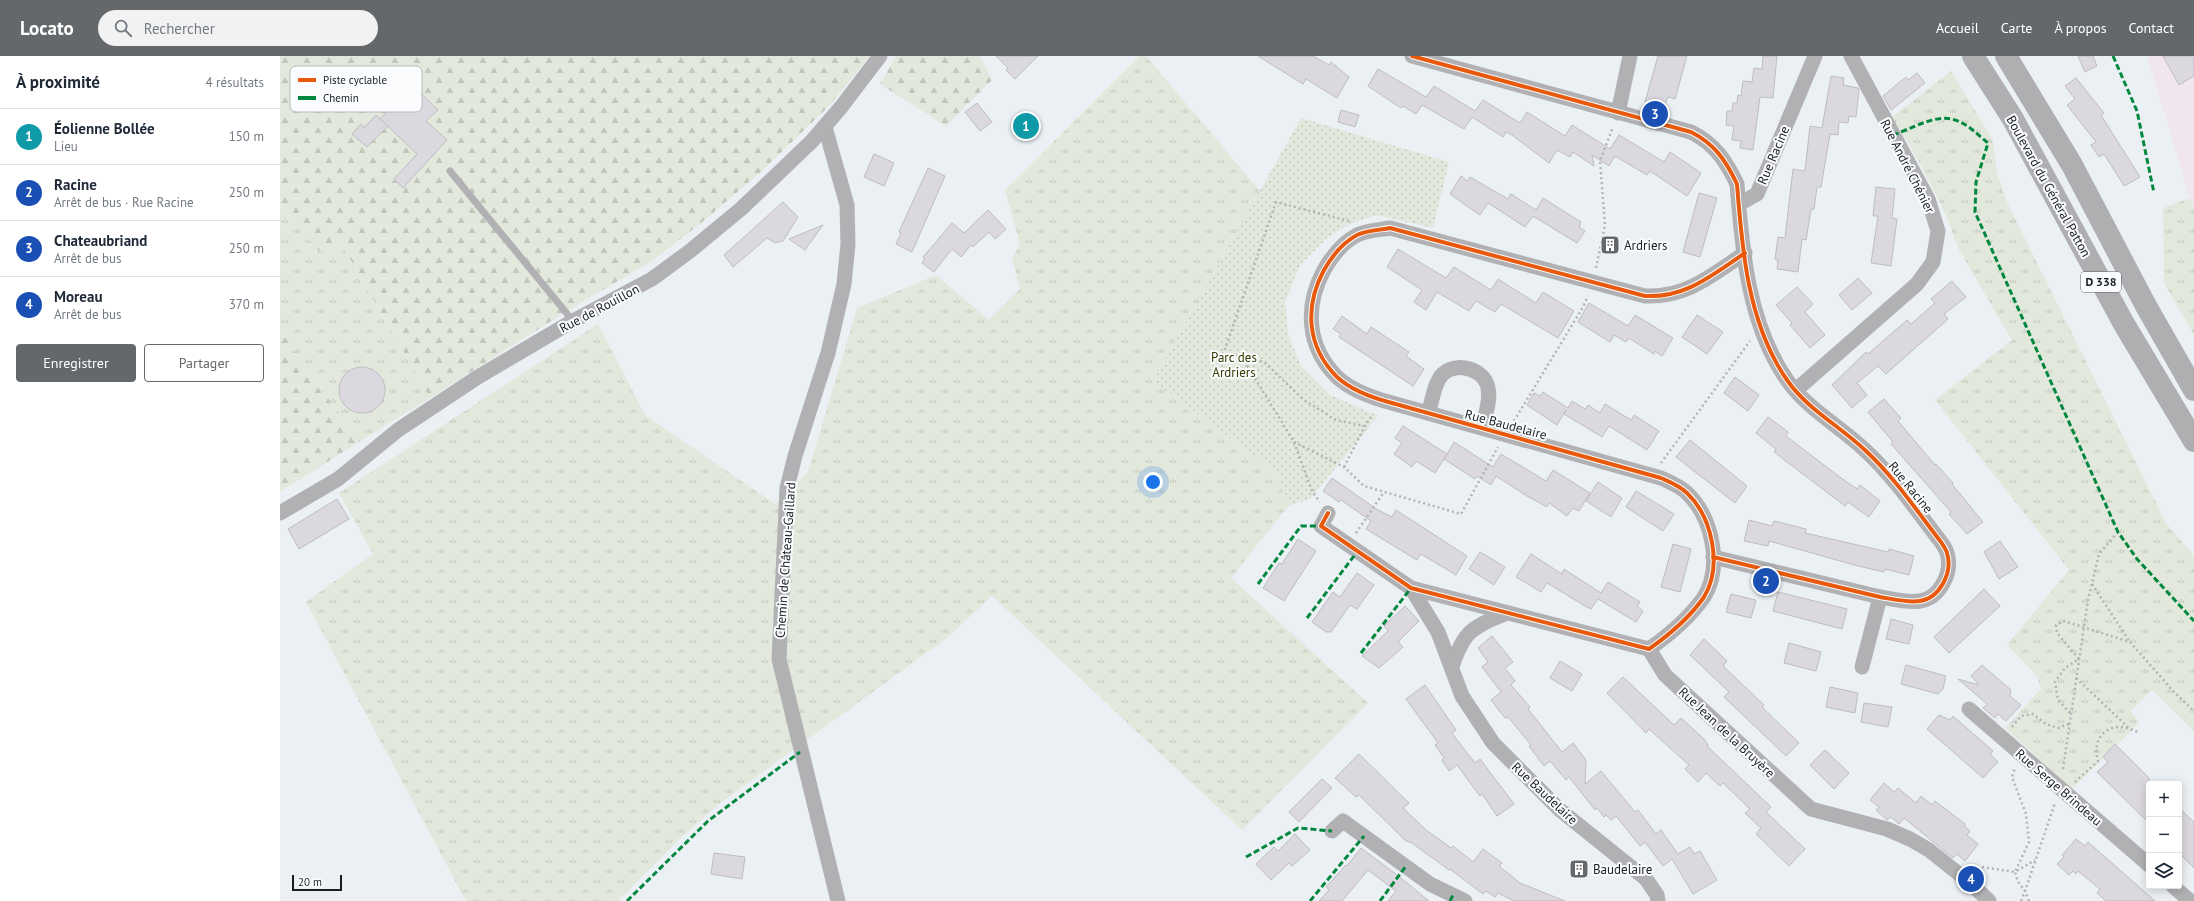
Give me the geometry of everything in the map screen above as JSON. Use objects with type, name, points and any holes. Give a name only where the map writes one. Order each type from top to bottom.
[{"type":"highway","points":[[1958,56],[1984,99],[2013,119]]},
{"type":"highway","name":"Boulevard du Général Patton","points":[[1973,56],[2013,119],[2124,324],[2194,441]]},
{"type":"highway","name":"Boulevard du Général Patton","points":[[2006,56],[2072,165],[2111,242],[2194,390]]},
{"type":"street","name":"Rue de Rouillon","points":[[280,513],[338,479],[404,426],[478,377],[573,320],[652,279],[690,250],[770,182],[825,127],[880,56]]},
{"type":"street","points":[[1412,56],[1691,132],[1706,140],[1718,152],[1737,184],[1739,204]]},
{"type":"street","points":[[1618,113],[1630,56]]},
{"type":"street","name":"Rue Racine","points":[[1713,557],[1880,597],[1921,601],[1934,596],[1943,585],[1949,564],[1947,553],[1912,503],[1879,463],[1821,415],[1796,390],[1780,369],[1760,328],[1745,253],[1739,204],[1756,194],[1815,56]]},
{"type":"street","name":"Rue André Chénier","points":[[1796,390],[1917,284],[1933,262],[1938,231],[1928,199],[1851,56]]},
{"type":"street","name":"Chemin de Château-Gaillard","points":[[825,127],[846,205],[848,244],[844,284],[828,353],[795,456],[787,488],[779,659],[838,901]]},
{"type":"street","name":"Rue Baudelaire","points":[[1328,513],[1320,526],[1412,588],[1649,649],[1690,614],[1704,596],[1712,574],[1713,557],[1706,520],[1692,498],[1676,485],[1661,478],[1383,401],[1353,388],[1338,377],[1318,352],[1313,340],[1311,325],[1310,314],[1312,299],[1328,262],[1341,246],[1358,234],[1390,228],[1624,292],[1662,297],[1682,292],[1745,253]]},
{"type":"street","name":"Rue Baudelaire","points":[[1428,413],[1438,380],[1447,370],[1458,367],[1466,368],[1484,379],[1488,387],[1489,397],[1482,428]]},
{"type":"street","name":"Rue Baudelaire","points":[[1412,588],[1438,632],[1462,696],[1493,743],[1560,810],[1646,879],[1657,895],[1658,901]]},
{"type":"street","points":[[1862,667],[1880,597]]},
{"type":"street","points":[[1452,667],[1459,647],[1476,626],[1508,613]]},
{"type":"street","name":"Rue Jean de la Bruyère","points":[[1649,649],[1666,675],[1811,809],[1887,829],[1910,839],[1928,850],[1969,882]]},
{"type":"street","name":"Rue Serge Brindeau","points":[[1970,709],[2146,862]]},
{"type":"street","points":[[1332,830],[1343,820],[1430,884],[1465,901]]},
{"type":"street","points":[[1969,882],[1989,901]]},
{"type":"street","points":[[2176,889],[2190,901]]},
{"type":"lane","points":[[450,171],[573,320]]},
{"type":"path","points":[[1294,442],[1344,467],[1364,486],[1461,514],[1506,434],[1583,307],[1593,283],[1605,225],[1600,161],[1618,113]]},
{"type":"path","points":[[1352,222],[1276,202],[1223,355],[1242,356],[1264,362],[1304,400],[1336,420],[1365,426]]},
{"type":"path","points":[[1661,478],[1661,461],[1760,328]]},
{"type":"path","points":[[1242,356],[1294,442],[1312,491],[1328,513]]},
{"type":"path","points":[[1344,467],[1365,426],[1383,401]]},
{"type":"path","points":[[1348,546],[1384,492]]},
{"type":"path","points":[[2021,901],[2035,860],[2063,790],[2070,714],[2083,627],[2099,554],[2118,532]]},
{"type":"path","points":[[2092,583],[2130,642],[2174,692],[2194,711]]},
{"type":"path","points":[[2079,659],[2074,650],[2057,634],[2056,625],[2064,621],[2130,642]]},
{"type":"path","points":[[2070,714],[2058,700],[2055,682],[2065,668],[2079,659]]},
{"type":"path","points":[[2076,678],[2130,730]]},
{"type":"path","points":[[2004,738],[2021,716],[2034,714],[2046,724],[2058,728],[2069,724]]},
{"type":"path","points":[[2063,790],[2098,761],[2095,750],[2099,738],[2109,729],[2119,725],[2138,732]]},
{"type":"path","points":[[2019,752],[2012,777],[2026,814],[2029,842],[2015,872],[2018,882],[2025,891],[2029,901]]},
{"type":"path","points":[[1969,882],[1982,867],[2015,872],[2035,860]]},
{"type":"shaded area","points":[[2147,56],[2194,56],[2194,212],[2190,198]]},
{"type":"green space","points":[[280,56],[870,56],[829,106],[763,170],[700,224],[652,261],[567,311],[430,398],[341,243],[321,253],[280,204]]},
{"type":"green space","points":[[896,56],[980,56],[992,80],[946,126],[880,84]]},
{"type":"green space","points":[[1140,56],[1146,56],[1260,191],[1153,381],[1277,472],[1288,506],[1231,578],[1368,703],[1242,830],[992,596],[947,638],[719,804],[682,837],[618,901],[466,901],[306,602],[373,554],[339,493],[598,324],[645,415],[775,504],[808,472],[857,308],[936,275],[989,320],[1020,289],[1012,259],[1020,244],[1005,190]]},
{"type":"green space","points":[[1951,71],[1993,140],[1997,173],[2006,200],[2166,523],[2194,556],[2194,731],[2152,690],[2131,711],[2139,723],[2072,789],[2005,728],[2041,689],[2038,677],[2007,645],[2069,570],[1935,400],[2012,340],[1959,250],[1946,215],[1917,158],[1892,117]]},
{"type":"green space","name":"Parc des Ardriers","points":[[1301,118],[1449,162],[1433,228],[1377,215],[1347,225],[1326,239],[1300,265],[1285,302],[1288,334],[1301,366],[1330,395],[1378,416],[1310,499],[1288,506],[1277,472],[1153,381]]},
{"type":"green space","points":[[2190,198],[2194,212],[2194,335],[2164,283],[2163,208]]},
{"type":"green space","points":[[280,204],[321,253],[341,243],[430,398],[359,442],[280,330]]},
{"type":"green space","points":[[280,330],[359,442],[280,492]]},
{"type":"building","points":[[996,56],[1038,56],[1015,79],[1006,70],[1008,68]]},
{"type":"building","points":[[1258,56],[1313,56],[1329,65],[1331,62],[1349,77],[1337,98],[1306,79],[1303,84]]},
{"type":"building","points":[[1658,56],[1687,56],[1675,99],[1668,97],[1663,108],[1645,102]]},
{"type":"building","points":[[1763,56],[1777,56],[1773,98],[1760,97],[1753,150],[1740,148],[1741,141],[1732,140],[1734,126],[1726,125],[1727,111],[1732,111],[1733,103],[1737,103],[1738,95],[1741,96],[1743,81],[1752,82],[1754,68],[1762,69]]},
{"type":"building","points":[[2078,56],[2093,56],[2097,66],[2085,72]]},
{"type":"building","points":[[2163,56],[2194,56],[2194,76],[2179,85]]},
{"type":"building","points":[[1378,69],[1426,97],[1434,86],[1475,111],[1483,100],[1520,123],[1527,112],[1565,136],[1572,125],[1610,149],[1619,135],[1664,162],[1670,152],[1701,173],[1687,196],[1650,171],[1647,175],[1615,156],[1609,166],[1592,155],[1594,166],[1573,152],[1570,157],[1557,150],[1549,163],[1512,135],[1506,132],[1503,137],[1472,117],[1464,129],[1422,105],[1416,114],[1403,106],[1401,108],[1368,86]]},
{"type":"building","points":[[1917,73],[1925,83],[1891,110],[1883,96],[1906,77],[1908,80]]},
{"type":"building","points":[[1831,76],[1844,78],[1843,85],[1858,88],[1856,117],[1849,116],[1848,123],[1839,122],[1838,135],[1830,134],[1821,187],[1817,187],[1814,209],[1811,209],[1806,240],[1802,239],[1798,272],[1777,269],[1778,260],[1775,259],[1778,237],[1785,238],[1793,169],[1805,171],[1810,126],[1822,128]]},
{"type":"building","points":[[2076,78],[2104,113],[2101,115],[2140,177],[2124,186],[2104,154],[2099,157],[2091,145],[2096,142],[2067,105],[2075,99],[2065,86]]},
{"type":"building","points":[[422,95],[438,110],[426,121],[447,140],[403,188],[394,179],[417,154],[380,119],[387,112],[422,112]]},
{"type":"building","points":[[977,103],[992,122],[980,131],[965,112]]},
{"type":"building","points":[[1341,110],[1359,115],[1355,127],[1338,122]]},
{"type":"building","points":[[376,115],[388,126],[367,147],[352,134],[361,124],[364,128]]},
{"type":"building","points":[[874,154],[894,163],[884,186],[864,177]]},
{"type":"building","points":[[928,168],[945,176],[912,252],[896,244],[901,233],[899,232]]},
{"type":"building","points":[[1461,176],[1467,181],[1470,177],[1508,199],[1511,194],[1536,210],[1543,198],[1581,222],[1579,227],[1585,231],[1577,243],[1533,216],[1525,227],[1488,203],[1480,215],[1450,194]]},
{"type":"building","points":[[1876,187],[1895,189],[1892,218],[1897,219],[1891,266],[1871,263],[1878,216],[1873,216]]},
{"type":"building","points":[[1699,193],[1717,198],[1700,257],[1683,252]]},
{"type":"building","points":[[783,202],[798,217],[783,241],[775,243],[767,238],[733,267],[724,255]]},
{"type":"building","points":[[988,210],[1006,229],[995,239],[989,232],[973,247],[971,245],[961,257],[952,249],[934,272],[922,263],[925,258],[923,257],[952,223],[964,233]]},
{"type":"building","points":[[823,225],[805,250],[789,239]]},
{"type":"building","points":[[1398,249],[1446,278],[1454,267],[1491,290],[1498,279],[1536,303],[1543,292],[1574,311],[1558,338],[1501,304],[1495,312],[1476,301],[1469,311],[1437,292],[1426,310],[1414,302],[1422,290],[1387,267]]},
{"type":"building","points":[[1858,278],[1872,293],[1852,310],[1839,295]]},
{"type":"building","points":[[1952,281],[1966,297],[1944,314],[1948,319],[1886,374],[1878,366],[1857,383],[1867,395],[1852,408],[1832,385],[1866,352],[1868,354],[1907,320],[1911,324],[1935,303],[1931,299]]},
{"type":"building","points":[[1797,287],[1813,304],[1805,312],[1825,335],[1810,348],[1790,325],[1792,323],[1776,305]]},
{"type":"building","points":[[1589,303],[1628,326],[1635,315],[1673,338],[1662,356],[1655,351],[1654,354],[1629,338],[1626,342],[1614,335],[1610,342],[1578,322]]},
{"type":"building","points":[[1697,315],[1723,332],[1707,354],[1682,337]]},
{"type":"building","points":[[1342,316],[1367,334],[1371,327],[1409,352],[1406,356],[1424,369],[1413,386],[1339,337],[1341,334],[1333,329]]},
{"type":"building","points":[[358,367],[366,367],[375,371],[381,377],[385,390],[381,403],[375,409],[366,413],[358,413],[349,409],[343,403],[339,394],[339,386],[343,377],[349,371]]},
{"type":"building","points":[[1735,377],[1759,395],[1748,411],[1724,393]]},
{"type":"building","points":[[1543,392],[1568,408],[1572,401],[1585,409],[1588,405],[1600,413],[1605,404],[1631,420],[1634,415],[1659,431],[1647,450],[1609,426],[1602,437],[1564,414],[1566,410],[1557,425],[1527,405],[1534,393],[1540,396]]},
{"type":"building","points":[[1884,399],[1901,418],[1898,421],[1935,465],[1936,464],[1953,483],[1952,484],[1983,522],[1967,534],[1949,514],[1951,512],[1891,444],[1893,442],[1868,412]]},
{"type":"building","points":[[1768,417],[1788,432],[1786,436],[1837,475],[1857,489],[1860,485],[1880,501],[1869,517],[1848,502],[1845,506],[1774,452],[1776,449],[1756,433]]},
{"type":"building","points":[[1403,426],[1447,454],[1435,473],[1416,461],[1412,467],[1394,454],[1402,443],[1395,438]]},
{"type":"building","points":[[1690,440],[1747,486],[1735,503],[1676,457]]},
{"type":"building","points":[[1454,442],[1493,467],[1501,454],[1546,481],[1553,470],[1590,493],[1579,511],[1573,508],[1567,516],[1549,503],[1547,507],[1496,476],[1491,485],[1477,476],[1475,479],[1444,459]]},
{"type":"building","points":[[1332,478],[1378,510],[1392,517],[1396,510],[1467,556],[1456,575],[1421,554],[1417,560],[1366,529],[1371,521],[1341,500],[1339,502],[1323,491]]},
{"type":"building","points":[[1598,482],[1622,498],[1611,517],[1586,501]]},
{"type":"building","points":[[1636,491],[1674,514],[1663,531],[1626,507]]},
{"type":"building","points":[[337,499],[349,519],[299,549],[288,529]]},
{"type":"building","points":[[1749,520],[1772,526],[1774,521],[1806,529],[1805,533],[1888,552],[1889,549],[1914,556],[1909,575],[1885,569],[1884,572],[1858,566],[1769,541],[1768,546],[1744,541]]},
{"type":"building","points":[[1298,539],[1316,551],[1284,601],[1263,588],[1279,563],[1282,564]]},
{"type":"building","points":[[2000,541],[2018,567],[1999,579],[1984,552]]},
{"type":"building","points":[[1673,544],[1691,549],[1680,592],[1661,587]]},
{"type":"building","points":[[1480,552],[1505,567],[1494,585],[1469,569]]},
{"type":"building","points":[[1531,554],[1562,574],[1564,569],[1601,593],[1608,582],[1640,602],[1637,606],[1643,611],[1636,622],[1598,599],[1591,609],[1547,583],[1541,592],[1516,577]]},
{"type":"building","points":[[1357,573],[1374,585],[1357,609],[1350,605],[1331,632],[1326,632],[1312,622],[1333,592],[1340,597]]},
{"type":"building","points":[[1984,589],[2000,606],[1949,653],[1934,637]]},
{"type":"building","points":[[1778,592],[1847,609],[1842,629],[1773,611]]},
{"type":"building","points":[[1731,594],[1756,600],[1751,618],[1726,612]]},
{"type":"building","points":[[1405,606],[1419,621],[1398,642],[1403,647],[1379,668],[1362,656],[1388,631],[1384,626]]},
{"type":"building","points":[[1891,619],[1913,625],[1909,644],[1886,639]]},
{"type":"building","points":[[1492,636],[1513,662],[1505,668],[1515,681],[1511,685],[1530,707],[1528,709],[1562,752],[1573,743],[1586,760],[1585,784],[1601,771],[1635,812],[1638,810],[1656,834],[1661,830],[1678,854],[1690,847],[1694,854],[1700,851],[1717,880],[1693,894],[1672,859],[1663,866],[1645,842],[1640,846],[1616,816],[1611,820],[1606,815],[1604,817],[1597,808],[1595,810],[1569,777],[1566,780],[1550,761],[1544,766],[1529,746],[1531,745],[1508,717],[1505,718],[1491,700],[1501,692],[1482,667],[1488,662],[1478,648]]},
{"type":"building","points":[[1704,639],[1727,661],[1723,666],[1764,705],[1762,707],[1799,743],[1786,756],[1724,697],[1729,692],[1690,655]]},
{"type":"building","points":[[1789,643],[1821,652],[1816,671],[1784,663]]},
{"type":"building","points":[[1560,661],[1582,674],[1572,691],[1550,678]]},
{"type":"building","points":[[1906,665],[1946,676],[1943,689],[1938,694],[1901,684]]},
{"type":"building","points":[[1982,665],[2011,690],[2010,696],[2021,705],[2006,721],[1998,714],[1995,718],[1983,708],[1987,704],[1958,679],[1979,685],[1971,676]]},
{"type":"building","points":[[1623,677],[1674,725],[1681,718],[1704,739],[1708,745],[1707,746],[1771,807],[1766,812],[1805,849],[1789,866],[1756,834],[1761,828],[1745,813],[1750,809],[1723,783],[1720,786],[1706,773],[1698,782],[1685,769],[1689,765],[1649,729],[1646,733],[1607,693]]},
{"type":"building","points":[[1425,685],[1456,730],[1452,733],[1475,763],[1480,759],[1514,804],[1497,816],[1482,794],[1480,796],[1457,765],[1449,771],[1442,760],[1444,758],[1435,745],[1438,743],[1406,699]]},
{"type":"building","points":[[1830,687],[1858,693],[1855,713],[1826,707]]},
{"type":"building","points":[[1864,703],[1892,707],[1888,727],[1861,722]]},
{"type":"building","points":[[1939,715],[1950,720],[1953,716],[1993,751],[1990,754],[1998,762],[1983,778],[1927,729]]},
{"type":"building","points":[[2115,744],[2149,778],[2149,781],[2146,781],[2146,820],[2097,772],[2108,762],[2103,757]]},
{"type":"building","points":[[1825,750],[1849,773],[1834,789],[1810,765]]},
{"type":"building","points":[[1359,754],[1409,803],[1403,808],[1426,830],[1451,848],[1453,846],[1473,862],[1483,849],[1502,863],[1499,866],[1520,883],[1565,901],[1514,901],[1498,893],[1495,897],[1486,891],[1483,894],[1450,869],[1449,870],[1412,843],[1406,841],[1359,795],[1356,797],[1335,778]]},
{"type":"building","points":[[1322,779],[1332,788],[1299,822],[1289,812]]},
{"type":"building","points":[[1884,783],[1894,792],[1898,788],[1916,803],[1921,796],[1932,805],[1935,801],[1965,824],[1964,826],[1970,831],[1967,835],[1978,844],[1965,861],[1957,854],[1953,858],[1904,818],[1899,824],[1891,817],[1887,820],[1876,810],[1879,807],[1870,800]]},
{"type":"building","points":[[2182,811],[2194,822],[2194,868],[2182,856]]},
{"type":"building","points":[[1295,834],[1310,850],[1292,866],[1289,863],[1271,880],[1256,864],[1274,847],[1278,851]]},
{"type":"building","points":[[2076,839],[2085,846],[2088,842],[2155,901],[2106,901],[2097,893],[2100,889],[2078,871],[2076,874],[2073,871],[2069,875],[2057,864],[2064,857],[2062,855]]},
{"type":"building","points":[[1361,848],[1429,901],[1388,901],[1396,891],[1368,870],[1342,901],[1319,901],[1329,890],[1326,887],[1346,865],[1347,866]]},
{"type":"building","points":[[714,853],[745,857],[742,879],[711,874]]},
{"type":"marked path","points":[[2113,56],[2137,111],[2154,193]]},
{"type":"marked path","points":[[1893,135],[1932,120],[1948,118],[1964,124],[1988,143],[1976,182],[1975,212],[2118,532],[2137,559],[2194,621]]},
{"type":"marked path","points":[[1258,584],[1301,526],[1321,526]]},
{"type":"marked path","points":[[1307,618],[1357,552]]},
{"type":"marked path","points":[[1361,653],[1411,588]]},
{"type":"marked path","points":[[627,901],[708,821],[800,752]]},
{"type":"marked path","points":[[1246,857],[1298,828],[1332,831]]},
{"type":"marked path","points":[[1310,901],[1364,836]]},
{"type":"marked path","points":[[1380,901],[1406,866]]},
{"type":"marked path","points":[[1450,901],[1453,895]]},
{"type":"cycle path","points":[[1412,56],[1691,132],[1707,142],[1719,154],[1729,168],[1737,184],[1741,235],[1749,286],[1763,335],[1774,358],[1787,380],[1804,400],[1856,442],[1886,472],[1941,542],[1947,552],[1948,568],[1943,583],[1934,595],[1927,599],[1910,602],[1880,597],[1713,557]]},
{"type":"cycle path","points":[[1328,513],[1321,526],[1411,588],[1649,649],[1672,632],[1686,619],[1704,597],[1710,585],[1714,557],[1712,542],[1703,515],[1696,503],[1687,493],[1678,486],[1661,478],[1385,401],[1356,390],[1337,377],[1327,365],[1320,353],[1314,340],[1312,326],[1311,312],[1313,298],[1324,270],[1342,246],[1361,233],[1390,228],[1645,296],[1660,296],[1698,284],[1745,253]]},
{"type":"place","name":"Chateaubriand","points":[[1655,114]]},
{"type":"place","name":"Éolienne Bollée","points":[[1026,126]]},
{"type":"place","name":"Ardriers","points":[[1610,245]]},
{"type":"place","name":"Racine","points":[[1766,581]]},
{"type":"place","name":"Baudelaire","points":[[1579,869]]},
{"type":"place","name":"Moreau","points":[[1971,879]]}]
